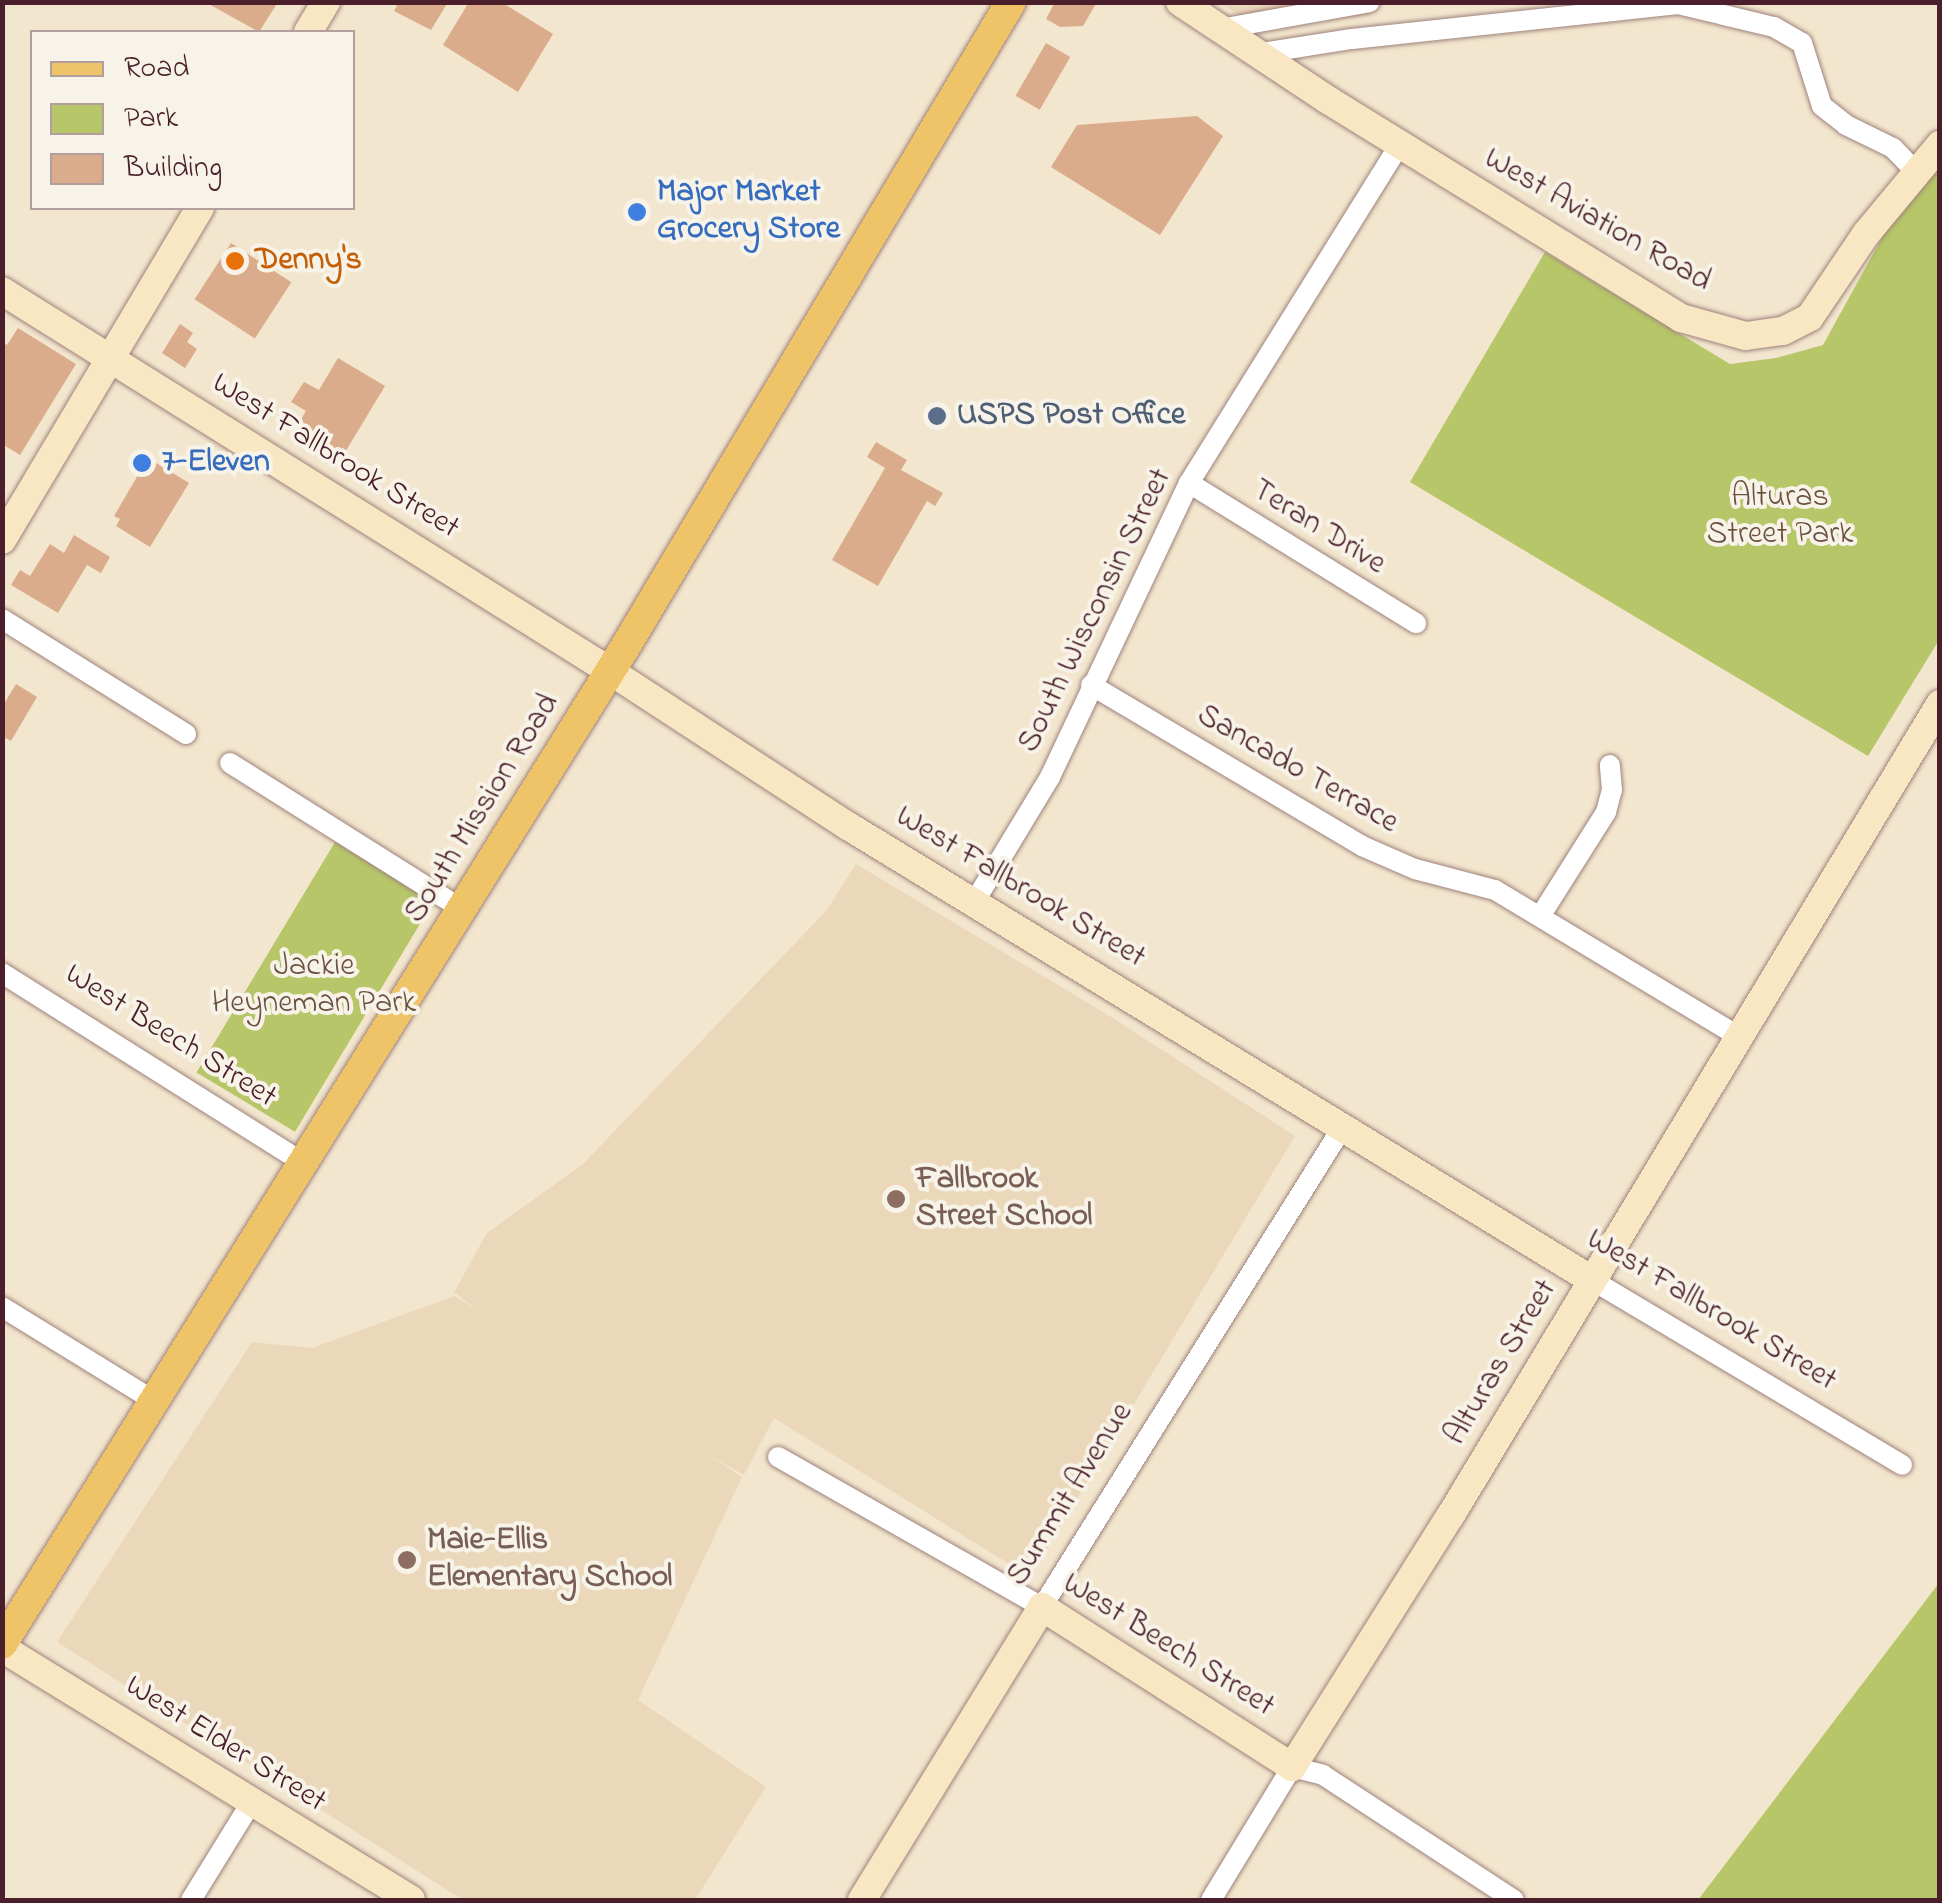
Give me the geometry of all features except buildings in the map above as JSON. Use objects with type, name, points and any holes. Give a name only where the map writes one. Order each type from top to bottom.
[{"type":"main road","name":"South Mission Road","points":[[2,1646],[156,1402],[301,1161],[464,910],[1010,2]]},
{"type":"street","points":[[309,30],[326,2]]},
{"type":"street","name":"West Aviation Road","points":[[1180,2],[1256,54],[1682,318],[1746,336],[1783,331],[1810,317],[1866,234],[1940,145]]},
{"type":"street","points":[[1220,29],[1370,2]]},
{"type":"street","points":[[1256,54],[1352,39],[1678,4],[1774,27],[1802,43],[1822,106],[1846,125],[1893,148],[1916,174]]},
{"type":"street","name":"South Wisconsin Street","points":[[975,902],[1050,777],[1189,483],[1400,144]]},
{"type":"street","points":[[2,540],[199,210]]},
{"type":"street","name":"West Fallbrook Street","points":[[2,291],[610,671],[848,826],[1902,1466]]},
{"type":"street","name":"Teran Drive","points":[[1189,483],[1416,623]]},
{"type":"street","points":[[2,619],[186,734]]},
{"type":"street","name":"Sancado Terrace","points":[[1091,685],[1362,846],[1415,869],[1495,890],[1741,1038]]},
{"type":"street","name":"Alturas Street","points":[[1211,1900],[1741,1038],[1940,704]]},
{"type":"street","points":[[230,764],[464,910]]},
{"type":"street","points":[[1541,915],[1606,812],[1612,790],[1610,765]]},
{"type":"street","name":"West Beech Street","points":[[2,973],[301,1161]]},
{"type":"street","name":"Summit Avenue","points":[[862,1900],[1342,1128]]},
{"type":"street","points":[[2,1307],[156,1402]]},
{"type":"street","name":"West Beech Street","points":[[778,1457],[1042,1607],[1292,1767],[1324,1775],[1514,1900]]},
{"type":"street","name":"West Elder Street","points":[[2,1646],[410,1900]]},
{"type":"street","points":[[191,1900],[251,1803]]},
{"type":"shaded area","points":[[1220,3],[1370,3],[1371,15],[1261,29]]},
{"type":"shaded area","points":[[856,864],[1108,1015],[1295,1136],[1030,1577],[774,1418],[744,1475],[709,1455],[742,1477],[638,1700],[766,1787],[695,1900],[463,1900],[57,1642],[252,1342],[312,1348],[454,1296],[475,1308],[454,1292],[487,1233],[583,1164],[827,910]]},
{"type":"green space","name":"Alturas Street Park","points":[[1939,165],[1939,640],[1868,756],[1410,482],[1545,252],[1730,364],[1776,358],[1823,345],[1889,225]]},
{"type":"green space","name":"Jackie Heyneman Park","points":[[335,842],[434,901],[295,1132],[196,1073]]},
{"type":"green space","points":[[1939,1583],[1939,1900],[1698,1900]]},
{"type":"place","name":"Major Market Grocery Store","points":[[637,212]]},
{"type":"place","name":"Denny's","points":[[235,261]]},
{"type":"place","name":"USPS Post Office","points":[[937,416]]},
{"type":"place","name":"7-Eleven","points":[[142,463]]},
{"type":"place","name":"Fallbrook Street School","points":[[896,1199]]},
{"type":"place","name":"Maie-Ellis Elementary School","points":[[407,1560]]}]
